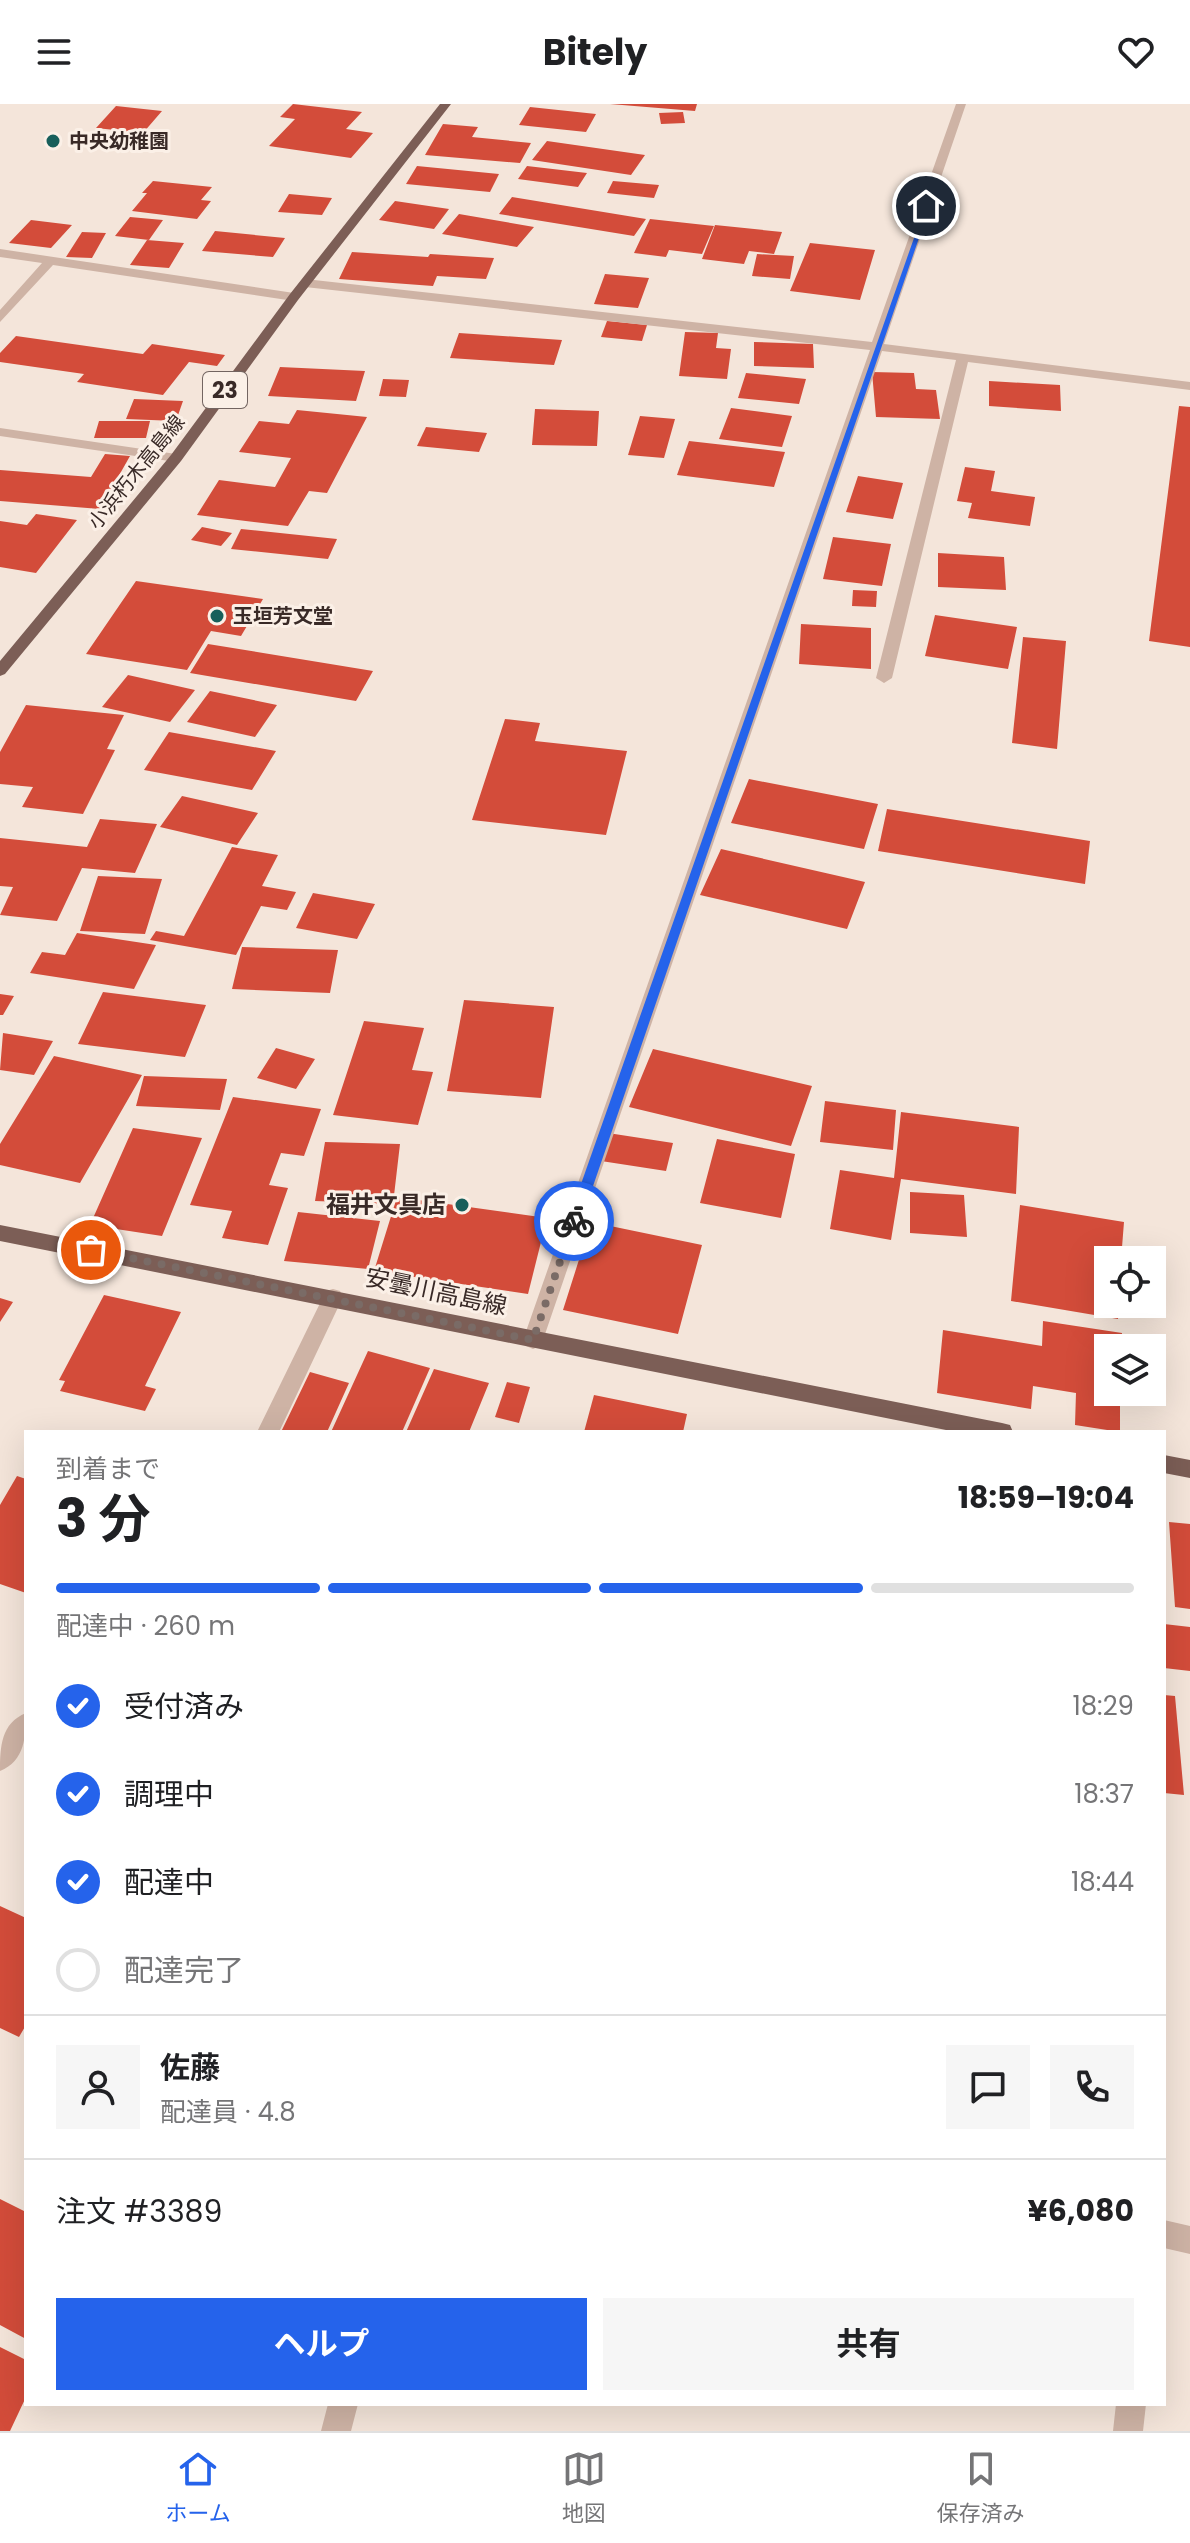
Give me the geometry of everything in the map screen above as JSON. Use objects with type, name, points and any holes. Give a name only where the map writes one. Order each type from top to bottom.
[{"type":"main road","name":"小浜朽木高島線","points":[[0,671],[176,458],[294,297],[446,104]]},
{"type":"main road","name":"安曇川高島線","points":[[0,1233],[992,1430]]},
{"type":"main road","points":[[1166,1464],[1190,1469]]},
{"type":"street","points":[[533,1340],[961,104]]},
{"type":"street","points":[[0,253],[294,297]]},
{"type":"street","points":[[0,318],[50,261]]},
{"type":"street","points":[[305,283],[876,345],[1190,386]]},
{"type":"street","points":[[884,678],[963,356]]},
{"type":"street","points":[[0,432],[176,458]]},
{"type":"street","points":[[269,1430],[333,1297]]},
{"type":"street","points":[[0,1759],[24,1727]]},
{"type":"street","points":[[1166,2234],[1190,2240]]},
{"type":"street","points":[[336,2431],[342,2406]]},
{"type":"street","points":[[1128,2431],[1131,2406]]},
{"type":"building","points":[[293,104],[362,112],[346,129],[373,133],[351,158],[269,146],[295,119],[280,117]]},
{"type":"building","points":[[610,104],[697,104],[695,111]]},
{"type":"building","points":[[116,106],[162,111],[143,133],[96,128]]},
{"type":"building","points":[[530,107],[596,114],[586,132],[519,125]]},
{"type":"building","points":[[683,112],[685,123],[661,124],[659,113]]},
{"type":"building","points":[[443,124],[478,127],[472,137],[531,143],[520,163],[425,155]]},
{"type":"building","points":[[547,141],[645,155],[631,175],[532,160]]},
{"type":"building","points":[[417,166],[499,174],[490,192],[406,184]]},
{"type":"building","points":[[527,166],[587,173],[578,187],[518,179]]},
{"type":"building","points":[[153,181],[212,187],[201,200],[211,201],[197,219],[132,211]]},
{"type":"building","points":[[613,181],[659,185],[654,198],[607,193]]},
{"type":"building","points":[[289,194],[332,198],[322,215],[278,212]]},
{"type":"building","points":[[512,197],[646,219],[634,236],[499,214]]},
{"type":"building","points":[[395,201],[449,209],[434,229],[379,220]]},
{"type":"building","points":[[459,214],[534,227],[517,247],[442,234]]},
{"type":"building","points":[[130,217],[163,220],[149,240],[115,236]]},
{"type":"building","points":[[650,219],[714,226],[702,254],[669,250],[666,257],[634,253]]},
{"type":"building","points":[[31,220],[72,225],[51,248],[9,243]]},
{"type":"building","points":[[715,225],[782,232],[774,254],[749,251],[744,264],[702,259]]},
{"type":"building","points":[[215,231],[285,238],[273,257],[202,251]]},
{"type":"building","points":[[82,232],[106,233],[92,258],[66,257]]},
{"type":"building","points":[[147,240],[184,243],[169,268],[130,265]]},
{"type":"building","points":[[810,243],[875,250],[860,300],[790,291]]},
{"type":"building","points":[[352,252],[494,258],[486,279],[437,276],[433,286],[339,279]]},
{"type":"building","points":[[757,254],[794,256],[790,279],[752,276]]},
{"type":"building","points":[[605,274],[649,278],[638,308],[594,304]]},
{"type":"building","points":[[607,321],[647,325],[642,341],[601,337]]},
{"type":"building","points":[[685,332],[718,333],[716,348],[731,349],[727,379],[679,376]]},
{"type":"building","points":[[459,333],[562,340],[554,365],[450,358]]},
{"type":"building","points":[[16,336],[143,354],[152,344],[225,355],[217,366],[189,362],[163,395],[77,382],[84,374],[0,362],[0,353]]},
{"type":"building","points":[[754,342],[813,344],[814,368],[754,366]]},
{"type":"building","points":[[280,367],[365,371],[356,401],[268,396]]},
{"type":"building","points":[[872,372],[914,373],[916,389],[936,390],[940,419],[876,417]]},
{"type":"building","points":[[746,373],[806,379],[799,404],[738,398]]},
{"type":"building","points":[[383,379],[409,380],[406,397],[379,396]]},
{"type":"building","points":[[989,381],[1060,385],[1061,411],[989,406]]},
{"type":"building","points":[[134,399],[183,401],[176,421],[126,419]]},
{"type":"building","points":[[1179,406],[1190,407],[1190,647],[1149,641]]},
{"type":"building","points":[[731,408],[792,416],[782,447],[719,439]]},
{"type":"building","points":[[535,409],[599,411],[597,446],[532,445]]},
{"type":"building","points":[[297,410],[367,417],[327,493],[309,491],[288,526],[197,515],[219,480],[275,487],[291,458],[239,452],[259,421],[289,424]]},
{"type":"building","points":[[640,416],[675,419],[664,458],[628,455]]},
{"type":"building","points":[[99,421],[150,421],[146,438],[94,438]]},
{"type":"building","points":[[426,427],[487,433],[479,452],[417,446]]},
{"type":"building","points":[[689,441],[785,452],[774,487],[677,475]]},
{"type":"building","points":[[105,454],[130,456],[100,509],[0,501],[0,470],[91,477]]},
{"type":"building","points":[[965,467],[995,471],[991,491],[1035,497],[1030,526],[968,518],[972,503],[957,501]]},
{"type":"building","points":[[858,476],[903,483],[893,519],[846,512]]},
{"type":"building","points":[[36,514],[77,520],[36,573],[0,567],[0,521],[27,525]]},
{"type":"building","points":[[202,527],[232,533],[221,546],[191,540]]},
{"type":"building","points":[[241,529],[337,539],[328,559],[231,549]]},
{"type":"building","points":[[833,537],[891,544],[882,586],[823,579]]},
{"type":"building","points":[[938,553],[1004,557],[1006,590],[938,587]]},
{"type":"building","points":[[136,581],[263,599],[241,636],[211,631],[187,670],[86,654]]},
{"type":"building","points":[[853,590],[877,591],[876,607],[852,606]]},
{"type":"building","points":[[935,615],[1017,627],[1008,669],[925,656]]},
{"type":"building","points":[[801,624],[871,628],[871,669],[799,664]]},
{"type":"building","points":[[1023,637],[1066,641],[1057,749],[1012,743]]},
{"type":"building","points":[[208,644],[373,671],[356,701],[190,673]]},
{"type":"building","points":[[128,675],[195,690],[170,722],[102,707]]},
{"type":"building","points":[[210,691],[277,705],[255,737],[187,722]]},
{"type":"building","points":[[26,705],[124,715],[107,749],[115,750],[83,814],[22,807],[33,787],[0,784],[0,752]]},
{"type":"building","points":[[505,719],[540,723],[535,741],[627,751],[606,835],[472,820]]},
{"type":"building","points":[[169,732],[276,751],[252,790],[144,770]]},
{"type":"building","points":[[749,779],[878,804],[864,849],[731,823]]},
{"type":"building","points":[[182,796],[258,813],[237,845],[160,827]]},
{"type":"building","points":[[887,809],[1090,841],[1085,884],[878,851]]},
{"type":"building","points":[[100,819],[157,824],[135,873],[82,868],[57,921],[0,915],[13,887],[0,886],[0,838],[87,847]]},
{"type":"building","points":[[232,847],[278,855],[262,886],[296,892],[287,910],[261,906],[236,955],[150,940],[156,931],[184,936]]},
{"type":"building","points":[[721,849],[865,882],[847,929],[700,895]]},
{"type":"building","points":[[98,876],[162,879],[145,934],[80,931]]},
{"type":"building","points":[[313,893],[375,904],[357,939],[296,928]]},
{"type":"building","points":[[77,933],[156,945],[134,989],[30,973],[42,952],[65,955]]},
{"type":"building","points":[[242,947],[338,950],[330,993],[232,989]]},
{"type":"building","points":[[103,992],[206,1005],[185,1057],[78,1044]]},
{"type":"building","points":[[0,994],[14,996],[3,1015],[0,1015]]},
{"type":"building","points":[[464,1000],[554,1007],[541,1098],[447,1091]]},
{"type":"building","points":[[364,1021],[424,1028],[412,1070],[433,1072],[418,1125],[333,1115]]},
{"type":"building","points":[[3,1033],[53,1041],[34,1075],[0,1070]]},
{"type":"building","points":[[276,1048],[315,1059],[296,1089],[257,1078]]},
{"type":"building","points":[[653,1049],[812,1086],[791,1146],[629,1107]]},
{"type":"building","points":[[54,1056],[142,1075],[80,1183],[0,1165],[0,1144]]},
{"type":"building","points":[[144,1076],[227,1079],[220,1110],[136,1106]]},
{"type":"building","points":[[233,1097],[321,1109],[304,1156],[281,1153],[269,1185],[288,1188],[268,1245],[222,1238],[232,1211],[190,1205]]},
{"type":"building","points":[[825,1101],[896,1110],[893,1150],[820,1142]]},
{"type":"building","points":[[901,1112],[1019,1127],[1016,1194],[901,1179],[891,1240],[830,1229],[840,1170],[894,1178]]},
{"type":"building","points":[[133,1128],[202,1138],[162,1236],[90,1225]]},
{"type":"building","points":[[608,1133],[673,1143],[666,1171],[601,1161]]},
{"type":"building","points":[[717,1139],[795,1154],[781,1218],[700,1203]]},
{"type":"building","points":[[325,1142],[400,1144],[393,1204],[315,1201]]},
{"type":"building","points":[[910,1192],[964,1195],[967,1237],[910,1233]]},
{"type":"building","points":[[397,1197],[547,1218],[528,1294],[374,1271]]},
{"type":"building","points":[[1020,1205],[1124,1222],[1122,1246],[1094,1246],[1094,1315],[1011,1301]]},
{"type":"building","points":[[298,1212],[380,1221],[368,1269],[284,1261]]},
{"type":"building","points":[[591,1222],[702,1245],[678,1334],[563,1310]]},
{"type":"building","points":[[104,1295],[181,1312],[145,1386],[156,1389],[145,1411],[60,1391],[65,1381],[59,1380]]},
{"type":"building","points":[[0,1298],[13,1302],[0,1322]]},
{"type":"building","points":[[1043,1321],[1122,1333],[1094,1334],[1094,1406],[1120,1406],[1120,1430],[1075,1425],[1076,1393],[1033,1386],[1031,1409],[937,1393],[943,1330],[1042,1346]]},
{"type":"building","points":[[368,1351],[430,1368],[403,1430],[332,1430]]},
{"type":"building","points":[[434,1369],[489,1383],[470,1430],[407,1430]]},
{"type":"building","points":[[310,1372],[349,1383],[328,1430],[282,1430]]},
{"type":"building","points":[[507,1382],[530,1387],[519,1423],[495,1417]]},
{"type":"building","points":[[594,1395],[687,1414],[683,1430],[585,1430]]},
{"type":"building","points":[[17,1476],[24,1478],[24,1592],[0,1584],[0,1505]]},
{"type":"building","points":[[1169,1522],[1190,1524],[1190,1609],[1175,1607]]},
{"type":"building","points":[[1166,1624],[1190,1627],[1190,1671],[1166,1668]]},
{"type":"building","points":[[1166,1695],[1175,1696],[1184,1795],[1166,1793]]},
{"type":"building","points":[[0,1906],[24,1917],[24,2028],[19,2037],[0,2028]]},
{"type":"building","points":[[0,2199],[24,2211],[24,2338],[0,2325]]},
{"type":"building","points":[[0,2347],[24,2359],[24,2401],[10,2431],[0,2431]]},
{"type":"way so far","points":[[91,1250],[533,1340],[574,1221]]},
{"type":"place","name":"中央幼稚園","points":[[53,141]]},
{"type":"place","name":"玉垣芳文堂","points":[[217,616]]},
{"type":"place","name":"福井文具店","points":[[462,1205]]},
{"type":"route","points":[[574,1221],[926,206]]}]
